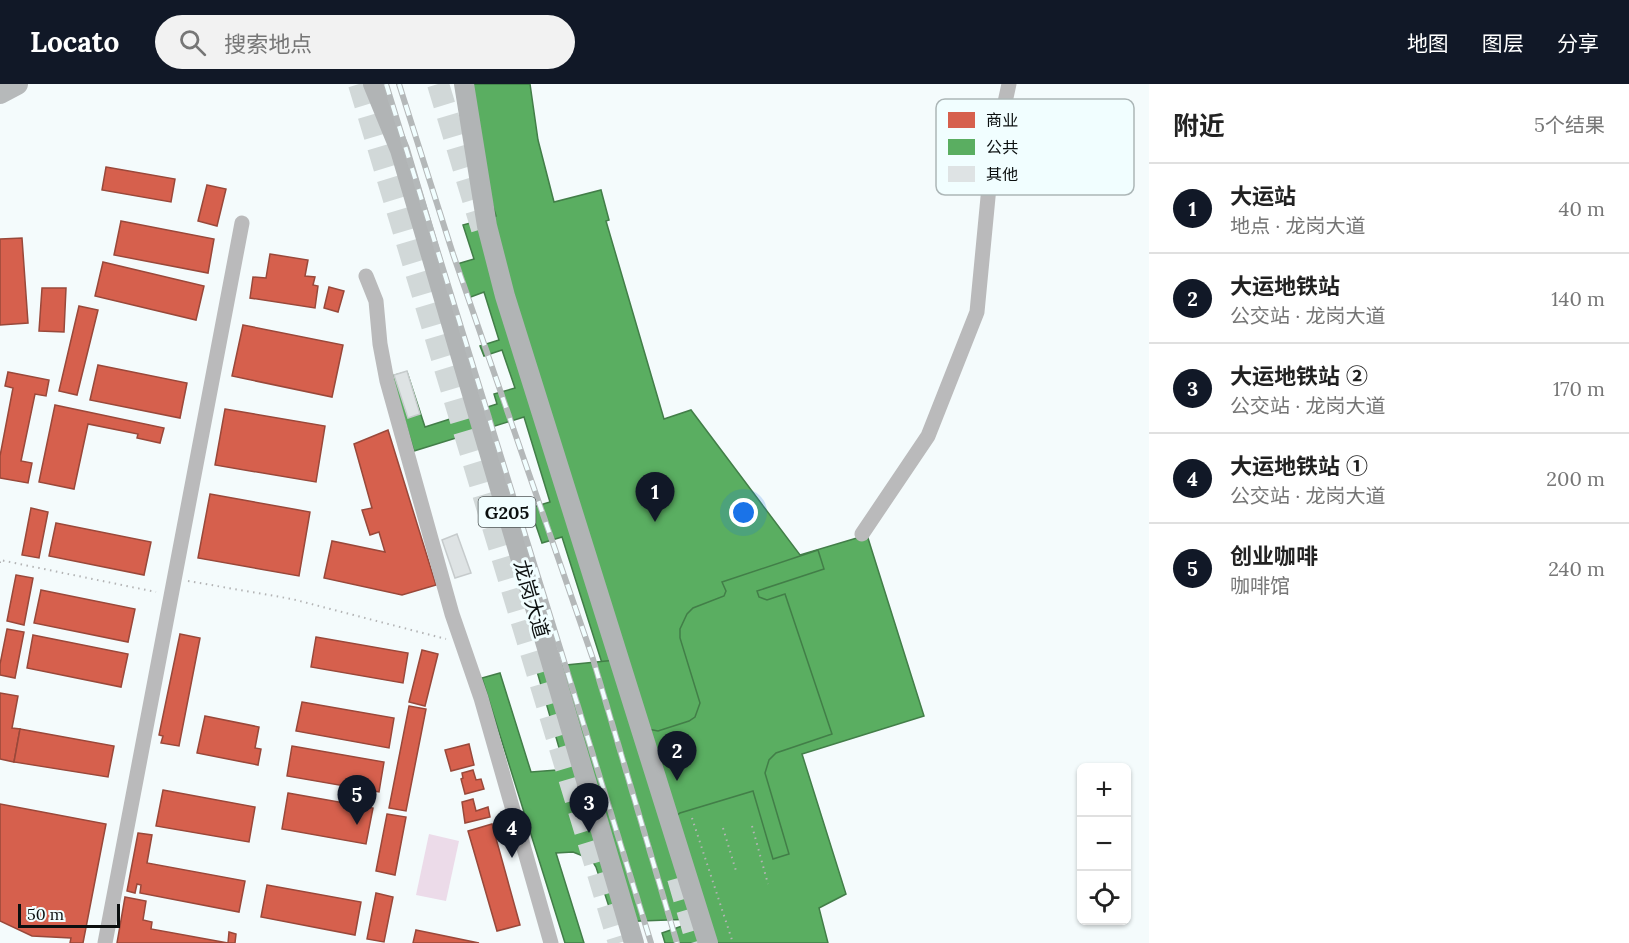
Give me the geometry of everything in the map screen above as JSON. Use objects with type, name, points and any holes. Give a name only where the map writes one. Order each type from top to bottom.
[{"type":"highway","points":[[0,93],[17,84]]},
{"type":"main road","name":"龙岗大道","points":[[373,84],[400,150],[634,943]]},
{"type":"main road","points":[[464,84],[487,225],[505,296],[708,943]]},
{"type":"street","points":[[1006,99],[1009,84]]},
{"type":"street","points":[[862,534],[928,436],[977,312],[988,195]]},
{"type":"street","points":[[105,943],[242,223]]},
{"type":"street","points":[[366,276],[376,301],[380,344],[387,381],[453,614],[481,698],[551,943]]},
{"type":"path","points":[[0,562],[0,560],[171,595]]},
{"type":"path","points":[[199,584],[292,599],[448,639]]},
{"type":"path","points":[[692,818],[733,943]]},
{"type":"path","points":[[752,826],[768,884]]},
{"type":"path","points":[[723,828],[737,874]]},
{"type":"shaded area","points":[[429,834],[459,841],[446,901],[416,895]]},
{"type":"building: 商业","points":[[106,167],[175,179],[171,202],[102,190]]},
{"type":"building: 商业","points":[[207,185],[226,189],[217,226],[198,221]]},
{"type":"building: 商业","points":[[121,221],[214,239],[208,273],[114,255]]},
{"type":"building: 商业","points":[[22,238],[28,323],[0,325],[0,239]]},
{"type":"building: 商业","points":[[270,254],[308,260],[305,276],[315,277],[313,285],[318,286],[315,308],[250,298],[253,277],[266,278]]},
{"type":"building: 商业","points":[[103,262],[204,286],[196,320],[95,296]]},
{"type":"building: 商业","points":[[329,287],[344,291],[338,312],[324,308]]},
{"type":"building: 商业","points":[[42,288],[66,288],[64,332],[39,331]]},
{"type":"building: 商业","points":[[79,306],[98,310],[77,395],[59,391]]},
{"type":"building: 商业","points":[[243,325],[343,345],[332,397],[232,376]]},
{"type":"building: 商业","points":[[98,365],[187,383],[180,418],[90,400]]},
{"type":"building: 商业","points":[[8,372],[49,380],[46,396],[35,394],[21,461],[32,463],[28,483],[0,478],[0,456],[13,388],[5,386]]},
{"type":"building: 商业","points":[[55,405],[164,428],[160,443],[137,438],[138,434],[88,424],[74,489],[39,482]]},
{"type":"building: 商业","points":[[225,409],[325,426],[316,482],[215,465]]},
{"type":"building: 商业","points":[[388,430],[436,585],[402,595],[324,578],[332,541],[385,552],[379,532],[370,535],[362,510],[372,508],[354,444]]},
{"type":"building: 商业","points":[[210,494],[310,512],[299,576],[198,558]]},
{"type":"building: 商业","points":[[31,508],[48,512],[39,558],[22,555]]},
{"type":"building: 商业","points":[[56,523],[151,542],[144,575],[49,556]]},
{"type":"building: 商业","points":[[16,575],[33,578],[24,625],[7,621]]},
{"type":"building: 商业","points":[[41,590],[135,609],[128,642],[34,623]]},
{"type":"building: 商业","points":[[7,629],[24,632],[15,678],[0,675]]},
{"type":"building: 商业","points":[[180,634],[200,638],[179,746],[161,743],[163,736],[159,735]]},
{"type":"building: 商业","points":[[33,635],[128,654],[121,687],[27,668]]},
{"type":"building: 商业","points":[[316,637],[408,653],[403,683],[311,667]]},
{"type":"building: 商业","points":[[422,650],[438,654],[425,706],[409,702]]},
{"type":"building: 商业","points":[[0,693],[18,696],[12,728],[20,729],[14,762],[0,759]]},
{"type":"building: 商业","points":[[302,702],[394,718],[389,748],[296,731]]},
{"type":"building: 商业","points":[[409,706],[426,709],[406,811],[389,808]]},
{"type":"building: 商业","points":[[205,716],[259,727],[255,748],[261,749],[258,765],[197,753]]},
{"type":"building: 商业","points":[[20,729],[114,746],[108,777],[14,762]]},
{"type":"building: 商业","points":[[469,744],[474,765],[451,771],[445,750]]},
{"type":"building: 商业","points":[[292,746],[384,762],[379,792],[287,776]]},
{"type":"building: 商业","points":[[473,770],[476,780],[481,779],[484,789],[465,794],[461,779],[463,778],[462,773]]},
{"type":"building: 商业","points":[[163,790],[255,807],[249,842],[156,826]]},
{"type":"building: 商业","points":[[288,793],[373,808],[366,844],[282,829]]},
{"type":"building: 商业","points":[[473,799],[476,811],[488,807],[490,817],[465,823],[462,802]]},
{"type":"building: 商业","points":[[0,804],[106,824],[83,943],[70,943],[71,938],[32,936],[0,921]]},
{"type":"building: 商业","points":[[387,814],[406,817],[395,875],[376,871]]},
{"type":"building: 商业","points":[[492,824],[520,925],[497,931],[468,831]]},
{"type":"building: 商业","points":[[138,833],[152,835],[147,863],[245,881],[239,912],[140,893],[141,885],[137,884],[135,893],[127,891]]},
{"type":"building: 商业","points":[[267,885],[361,902],[355,935],[261,917]]},
{"type":"building: 商业","points":[[376,893],[393,897],[384,942],[367,939]]},
{"type":"building: 商业","points":[[125,897],[146,901],[143,920],[152,922],[151,929],[228,943],[117,943]]},
{"type":"building: 商业","points":[[416,930],[479,943],[413,943]]},
{"type":"building: 商业","points":[[229,932],[236,934],[235,943],[228,943]]},
{"type":"building: 公共","points":[[461,84],[530,84],[538,140],[554,202],[601,190],[609,220],[606,221],[664,419],[691,410],[800,555],[867,535],[924,716],[802,754],[846,894],[819,908],[828,943],[665,943],[662,933],[685,925],[562,537],[542,543],[530,508],[550,502],[524,417],[414,451],[391,376],[407,372],[425,427],[497,404],[494,394],[515,388],[502,350],[484,356],[480,346],[499,340],[484,292],[468,298],[457,264],[474,259],[463,225],[496,216]]},
{"type":"building: 公共","points":[[818,550],[824,569],[757,591],[759,597],[767,600],[785,594],[832,734],[776,753],[769,760],[765,773],[789,854],[773,859],[753,791],[680,813],[675,817],[694,919],[614,922],[593,862],[573,852],[556,853],[584,943],[565,943],[482,678],[500,673],[531,772],[557,770],[562,758],[536,668],[616,660],[648,729],[658,731],[689,721],[695,717],[700,703],[680,638],[680,629],[687,614],[693,608],[724,596],[726,591],[722,582]]},
{"type":"building: 其他","points":[[407,371],[420,414],[408,418],[394,375]]},
{"type":"building: 其他","points":[[457,534],[471,573],[455,578],[442,540]]},
{"type":"tunnel","points":[[359,84],[619,943]]},
{"type":"tunnel","points":[[438,84],[482,229]]},
{"type":"tunnel","points":[[678,878],[697,943]]},
{"type":"railway","points":[[386,84],[651,943]]},
{"type":"railway","points":[[399,84],[453,254],[593,659],[677,943]]},
{"type":"place","name":"大运站","points":[[655,522]]},
{"type":"place","name":"大运地铁站","points":[[677,781]]},
{"type":"place","name":"创业咖啡","points":[[357,825]]},
{"type":"place","name":"大运地铁站 ②","points":[[589,833]]},
{"type":"place","name":"大运地铁站 ①","points":[[512,858]]}]
